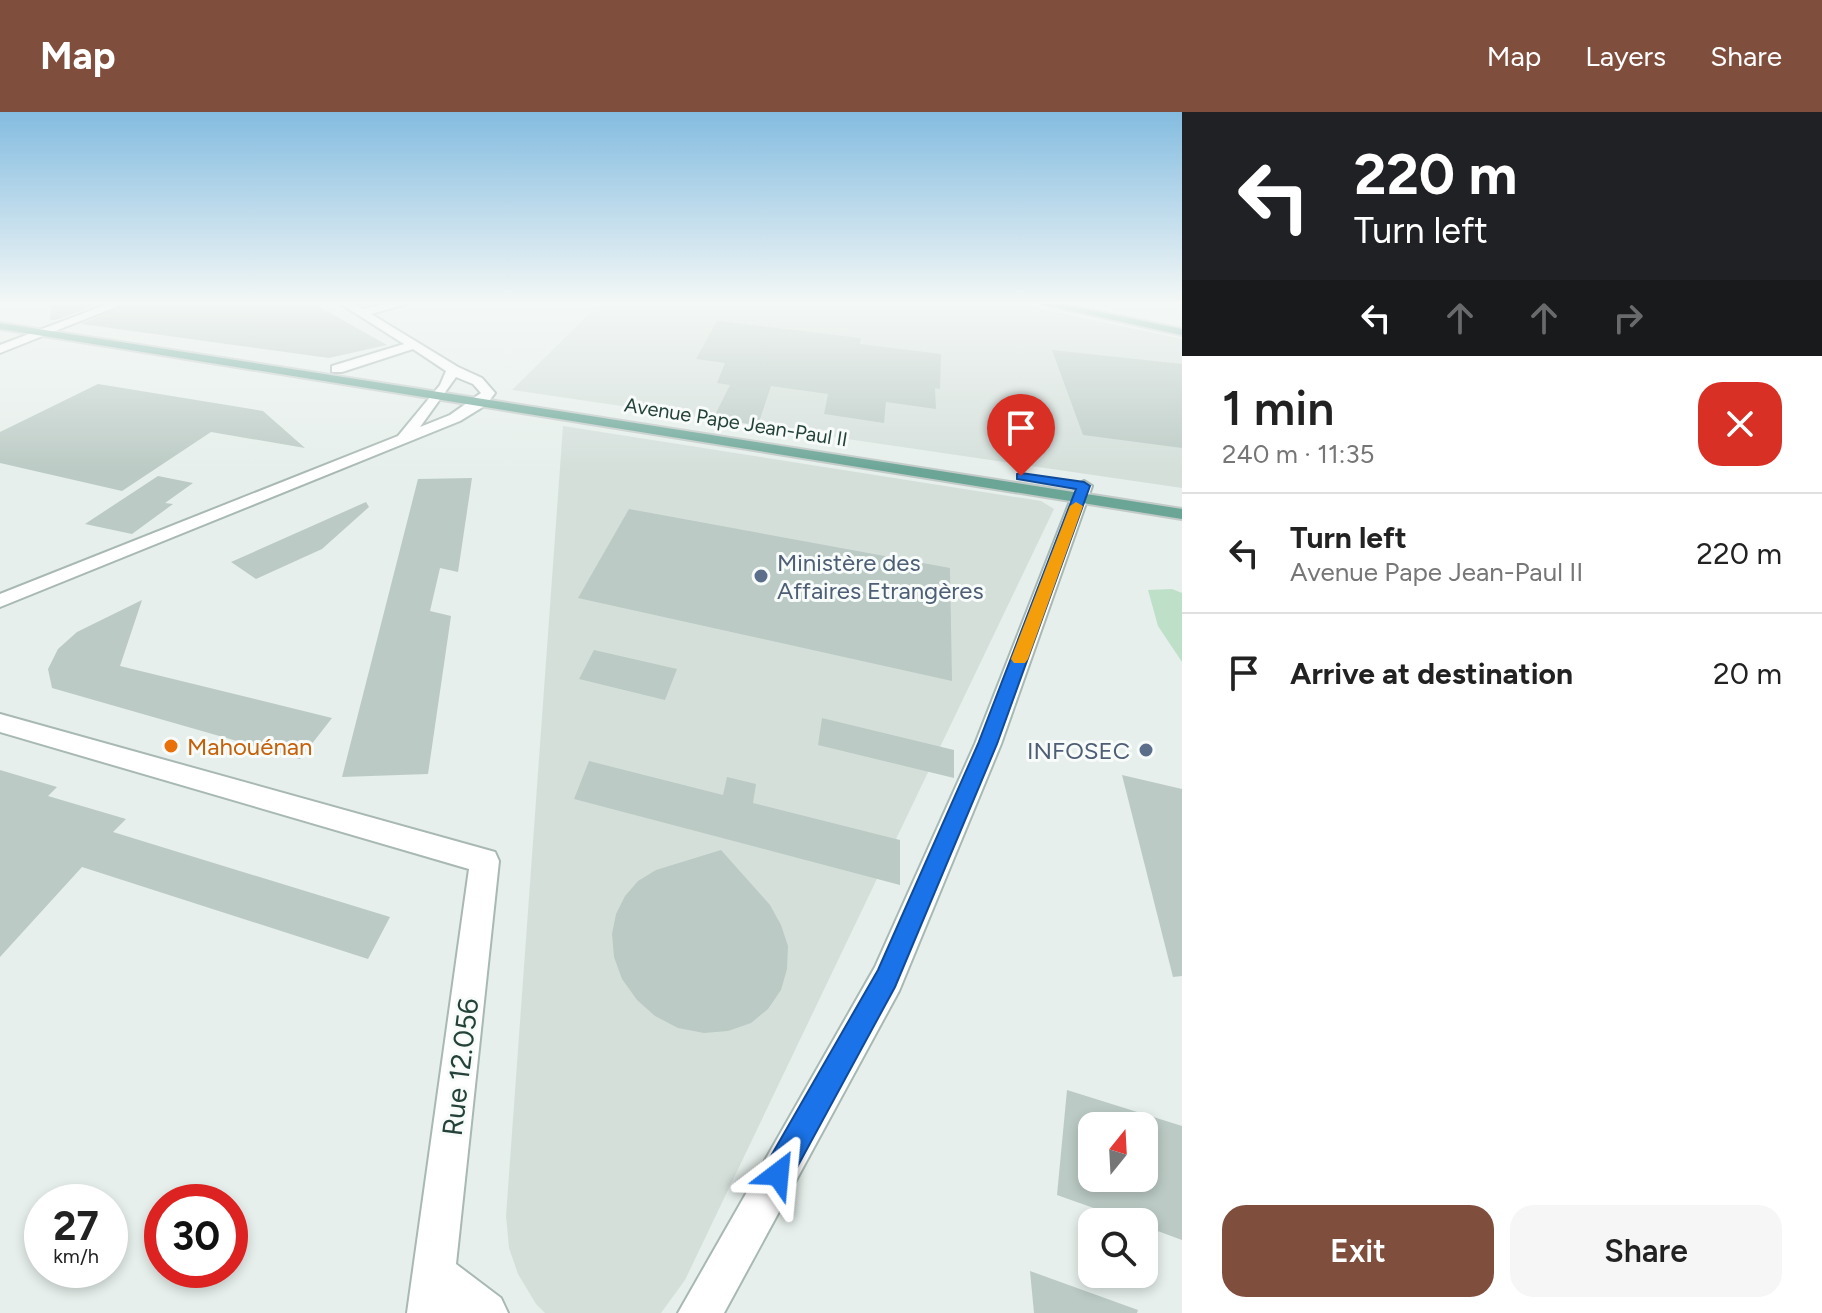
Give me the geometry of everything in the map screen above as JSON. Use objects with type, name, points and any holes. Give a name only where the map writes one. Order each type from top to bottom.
[{"type":"main road","name":"Avenue Pape Jean-Paul II","points":[[232,360],[442,390],[1081,492],[1182,514]]},
{"type":"main road","name":"Avenue Pape Jean-Paul II","points":[[278,360],[442,390]]},
{"type":"main road","name":"Avenue Pape Jean-Paul II","points":[[1081,492],[1182,501]]},
{"type":"street","points":[[337,369],[366,360]]},
{"type":"street","points":[[0,601],[455,418],[484,397],[487,388],[436,360]]},
{"type":"street","points":[[403,438],[442,390],[453,370]]},
{"type":"street","points":[[700,1313],[887,979],[988,744],[1081,492]]},
{"type":"street","name":"Rue 12.056","points":[[0,723],[485,861],[432,1293]]},
{"type":"street","points":[[432,1293],[486,1313]]},
{"type":"shaded area","points":[[542,360],[1182,360],[1182,488],[512,390]]},
{"type":"shaded area","points":[[563,426],[1041,501],[1054,509],[685,1280],[661,1313],[545,1313],[518,1274],[509,1248],[506,1216]]},
{"type":"green space","points":[[1172,589],[1182,593],[1182,662],[1158,626],[1148,590]]},
{"type":"building","points":[[704,360],[941,360],[940,389],[935,388],[936,409],[886,402],[884,423],[824,414],[828,394],[771,386],[758,425],[713,419],[730,385],[717,383],[725,363]]},
{"type":"building","points":[[1056,360],[1145,360],[1182,364],[1182,448],[1083,435]]},
{"type":"building","points":[[98,384],[263,411],[305,448],[211,432],[122,491],[0,463],[0,432]]},
{"type":"building","points":[[158,476],[193,483],[165,503],[173,504],[132,534],[85,524]]},
{"type":"building","points":[[472,478],[458,572],[440,568],[430,611],[451,616],[428,774],[342,777],[418,479]]},
{"type":"building","points":[[366,502],[369,507],[322,549],[256,579],[231,562]]},
{"type":"building","points":[[629,509],[950,568],[952,681],[578,598]]},
{"type":"building","points":[[142,600],[120,666],[332,718],[300,759],[52,688],[48,669],[58,649],[77,632]]},
{"type":"building","points":[[594,650],[677,669],[665,700],[579,679]]},
{"type":"building","points":[[822,718],[954,750],[954,778],[818,745]]},
{"type":"building","points":[[589,761],[723,795],[727,777],[756,784],[753,803],[900,840],[900,885],[574,799]]},
{"type":"building","points":[[0,770],[57,787],[48,796],[126,819],[113,832],[390,917],[368,959],[82,867],[0,957]]},
{"type":"building","points":[[1122,775],[1182,789],[1182,976],[1173,977]]},
{"type":"building","points":[[721,850],[770,905],[788,946],[787,969],[781,990],[768,1009],[751,1023],[728,1031],[704,1033],[678,1028],[655,1016],[637,1000],[622,979],[614,957],[612,934],[616,914],[625,896],[638,881],[656,870]]},
{"type":"building","points":[[1067,1090],[1137,1112],[1078,1112],[1078,1192],[1158,1192],[1158,1118],[1182,1126],[1182,1240],[1158,1231],[1158,1208],[1094,1208],[1057,1195]]},
{"type":"building","points":[[1030,1271],[1138,1310],[1137,1313],[1034,1313]]},
{"type":"slow traffic","points":[[1019,659],[1076,506]]},
{"type":"place","name":"Ministère des Affaires Etrangères","points":[[761,576]]},
{"type":"place","name":"Mahouénan","points":[[171,746]]},
{"type":"place","name":"INFOSEC","points":[[1146,750]]},
{"type":"route","points":[[778,1174],[887,979],[988,744],[1084,486],[1021,476]]}]
